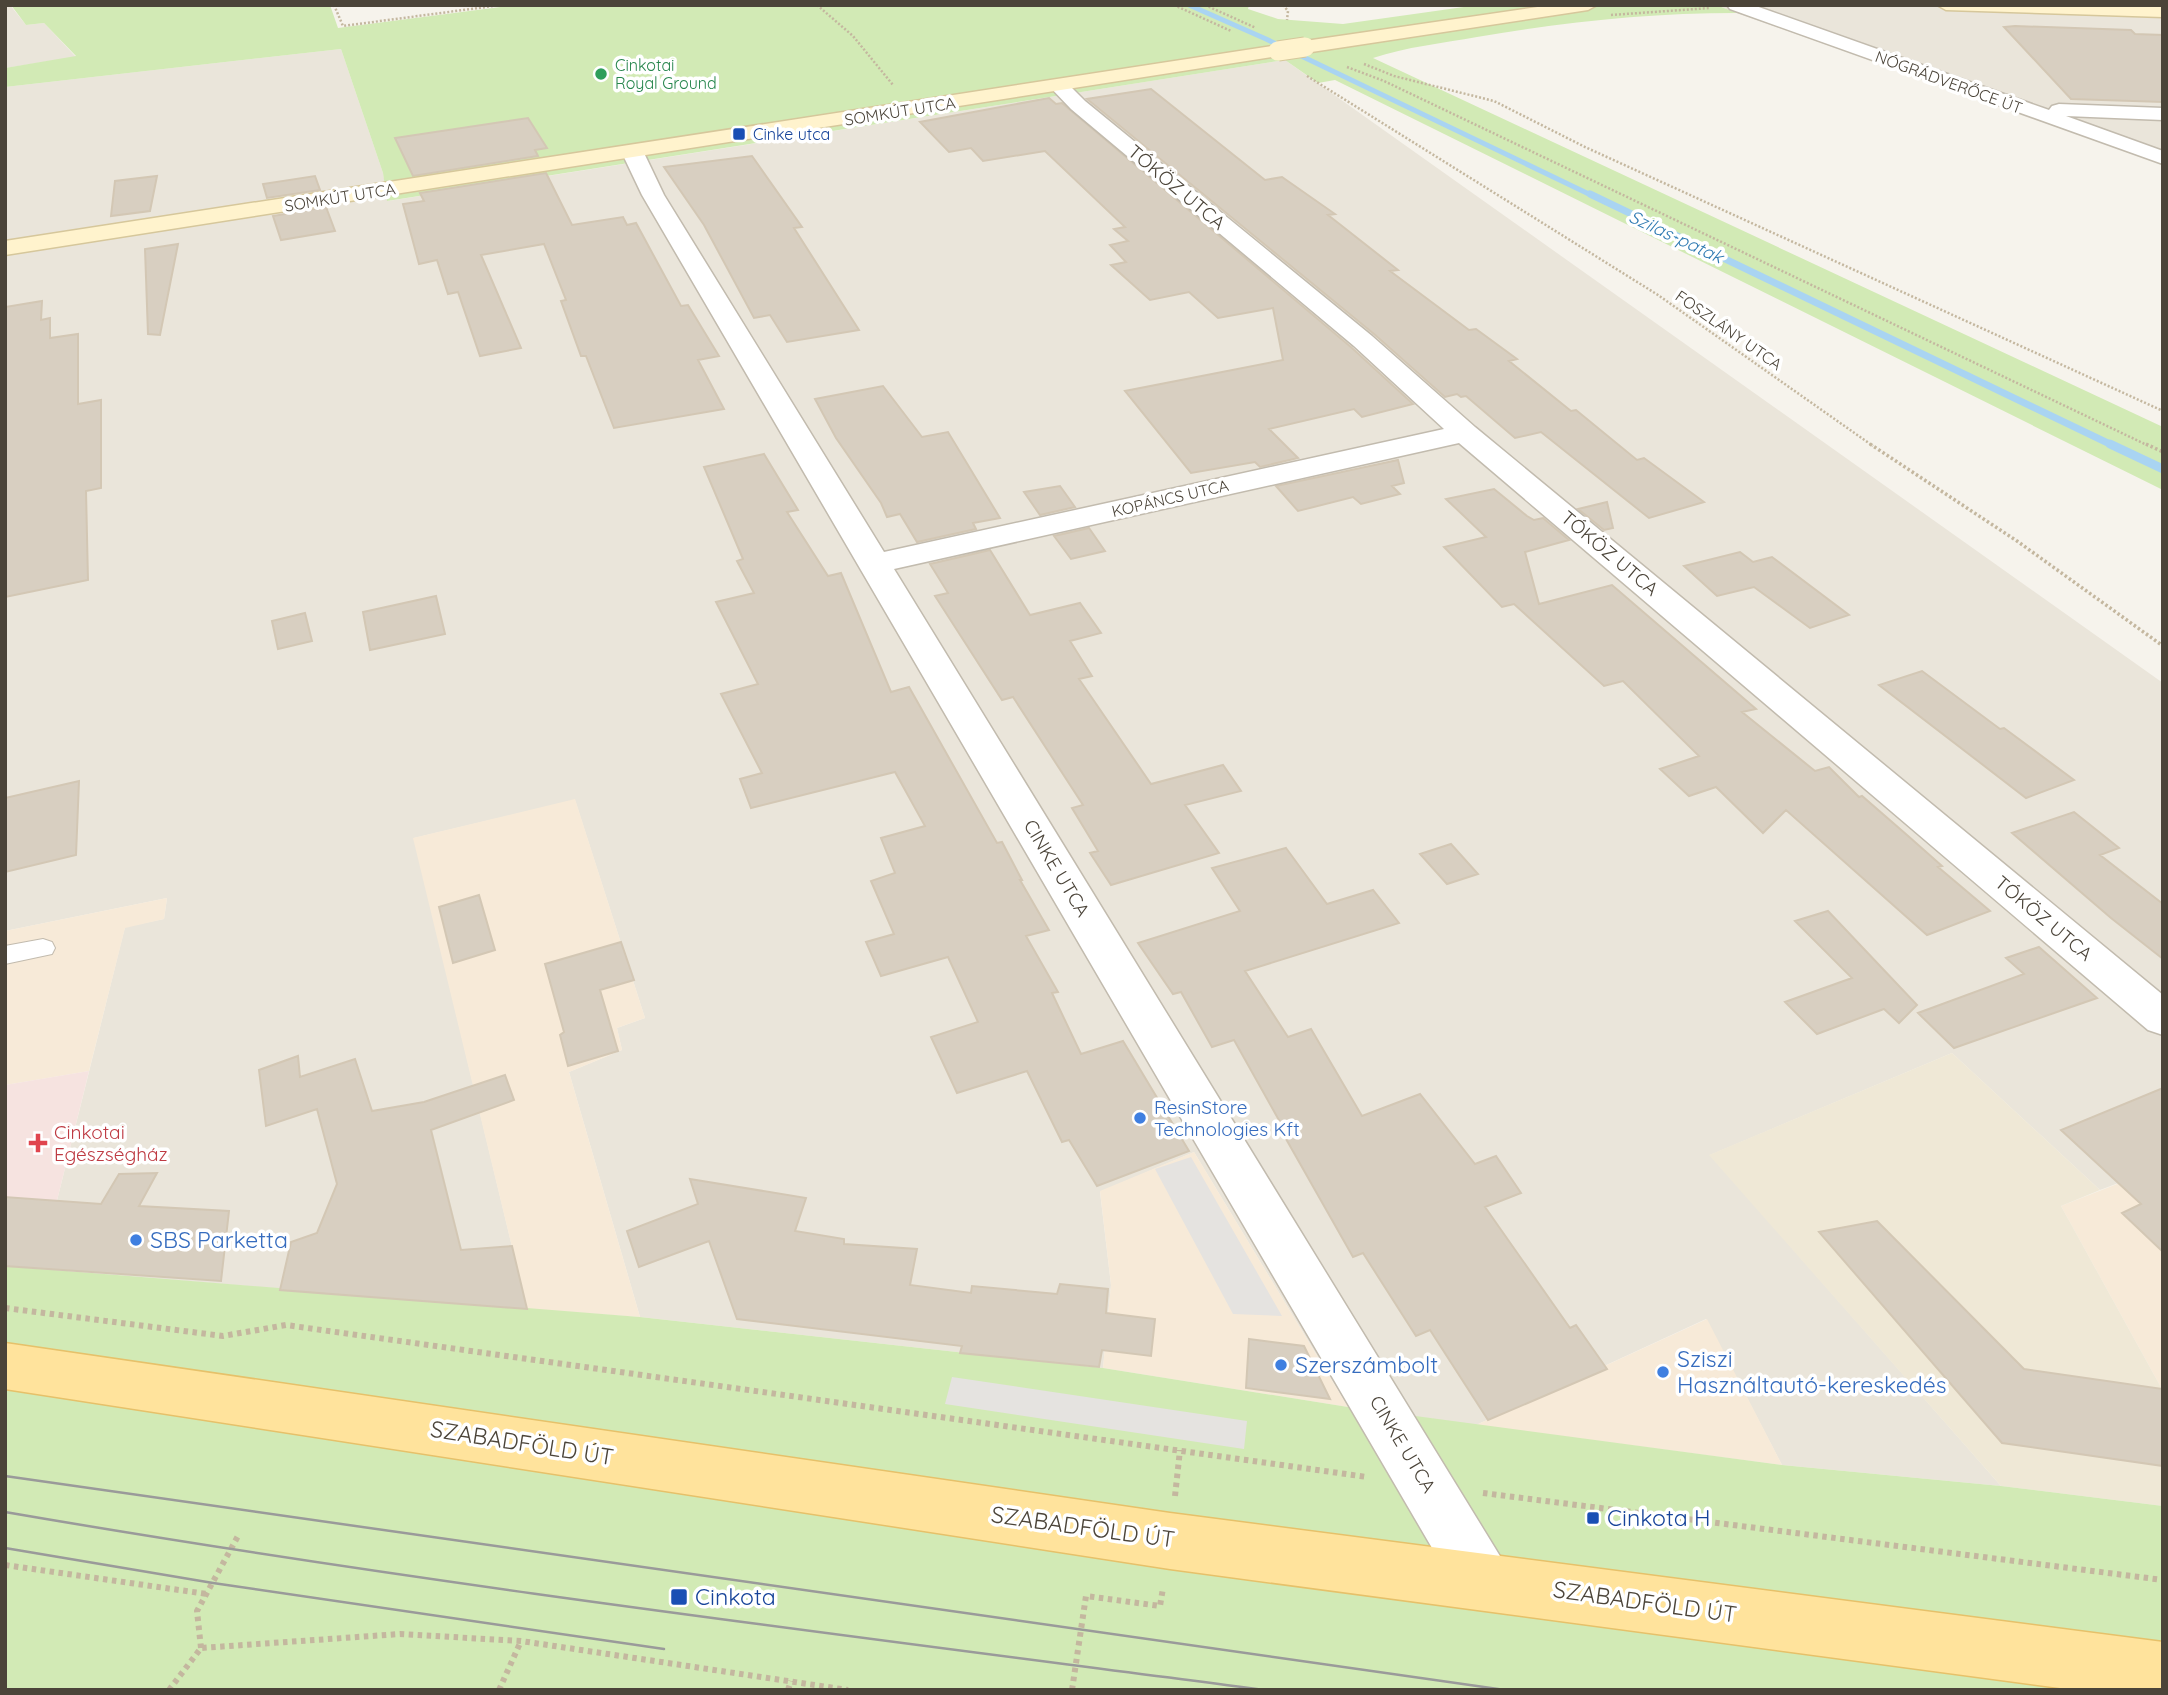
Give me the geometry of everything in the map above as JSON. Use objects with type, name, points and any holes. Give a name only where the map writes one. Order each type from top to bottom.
[{"type":"main road","name":"SZABADFÖLD ÚT","points":[[5,1366],[1170,1541],[2163,1672]]},
{"type":"street","name":"SOMKÚT UTCA","points":[[5,248],[1588,5]]},
{"type":"street","name":"NÓGRÁDVERŐCE ÚT","points":[[1736,5],[2163,158]]},
{"type":"street","points":[[1946,5],[2163,12]]},
{"type":"street","name":"TÓKÖZ UTCA","points":[[1059,86],[1078,105],[1363,341],[1465,433],[2163,1019]]},
{"type":"street","points":[[2022,109],[2163,114]]},
{"type":"street","name":"CINKE UTCA","points":[[633,153],[653,195],[1483,1581]]},
{"type":"street","name":"KOPÁNCS UTCA","points":[[874,564],[1465,433]]},
{"type":"lane","points":[[5,955],[43,948]]},
{"type":"path","points":[[334,5],[343,26],[501,5]]},
{"type":"path","points":[[817,5],[852,36],[912,109]]},
{"type":"path","points":[[1205,5],[1242,21],[1261,24]]},
{"type":"path","points":[[1280,26],[1288,19],[1288,11],[1283,5]]},
{"type":"path","name":"FOSZLÁNY UTCA","points":[[1274,52],[1658,295],[1916,476],[2017,541],[2163,646]]},
{"type":"path","points":[[1353,60],[1394,76],[1494,101],[1585,147],[2163,411]]},
{"type":"path","points":[[1355,69],[1384,80],[2163,452]]},
{"type":"path","points":[[5,1308],[223,1336],[286,1325],[1428,1486],[2163,1580]]},
{"type":"path","points":[[169,1690],[201,1648],[197,1611],[239,1536]]},
{"type":"path","points":[[5,1565],[207,1594]]},
{"type":"path","points":[[1072,1690],[1086,1596]]},
{"type":"path","points":[[201,1648],[400,1634],[522,1641],[848,1690]]},
{"type":"path","points":[[499,1690],[522,1641]]},
{"type":"path","points":[[788,1690],[791,1681]]},
{"type":"shaded area","points":[[10,5],[26,25],[44,23],[76,57],[5,68],[5,6]]},
{"type":"shaded area","points":[[1716,5],[2163,5],[2163,164],[1737,13]]},
{"type":"shaded area","points":[[341,49],[383,173],[388,201],[1285,60],[2163,683],[2163,1166],[2100,1190],[1952,1053],[1710,1155],[2001,1486],[1782,1465],[1706,1319],[1476,1425],[1348,1407],[1194,1152],[1100,1192],[1111,1285],[1103,1368],[640,1317],[569,1072],[622,1050],[617,1028],[645,1018],[575,800],[414,838],[527,1309],[40,1269],[125,927],[164,919],[167,898],[5,931],[5,87]]},
{"type":"shaded area","points":[[575,799],[645,1018],[617,1028],[622,1050],[569,1072],[640,1317],[527,1309],[413,838]]},
{"type":"shaded area","points":[[167,898],[164,919],[125,928],[89,1071],[5,1085],[5,931]]},
{"type":"shaded area","points":[[1952,1053],[2100,1190],[2061,1206],[2163,1391],[2163,1506],[2001,1486],[1709,1155]]},
{"type":"shaded area","name":"Cinkotai Egészségház","points":[[89,1071],[40,1269],[5,1266],[5,1085]]},
{"type":"shaded area","points":[[1194,1152],[1348,1407],[1103,1368],[1111,1285],[1100,1191]]},
{"type":"shaded area","points":[[1191,1157],[1282,1316],[1233,1314],[1155,1169]]},
{"type":"shaded area","points":[[2163,1166],[2163,1391],[2061,1206]]},
{"type":"shaded area","name":"Sziszi Használtautó-kereskedés","points":[[1707,1319],[1782,1465],[1476,1425]]},
{"type":"shaded area","points":[[952,1377],[1247,1421],[1244,1449],[945,1404]]},
{"type":"green space","points":[[11,5],[330,5],[338,28],[515,5],[1249,5],[1248,9],[1278,19],[1343,24],[1478,5],[1716,5],[1737,13],[1574,23],[1425,46],[1373,58],[2163,427],[2163,490],[1335,80],[1318,83],[1285,60],[387,201],[383,173],[341,49],[5,87],[5,68],[76,56],[44,23],[26,25]]},
{"type":"green space","points":[[5,1266],[640,1317],[1103,1368],[1348,1407],[1782,1465],[2001,1486],[2163,1506],[2163,1690],[5,1690]]},
{"type":"building","points":[[2004,27],[2131,30],[2135,34],[2163,35],[2163,102],[2071,99]]},
{"type":"building","points":[[1151,89],[1265,180],[1282,177],[1335,214],[1328,215],[1398,270],[1390,271],[1469,330],[1476,329],[1517,359],[1509,361],[1571,411],[1576,410],[1637,460],[1644,458],[1704,502],[1649,518],[1541,432],[1515,438],[1466,396],[1457,394],[1445,397],[1374,334],[1087,99]]},
{"type":"building","points":[[1049,98],[1056,104],[1062,103],[1352,348],[1413,404],[1362,417],[1354,409],[1269,429],[1298,458],[1260,467],[1255,462],[1191,473],[1125,391],[1283,360],[1273,308],[1218,318],[1189,292],[1150,300],[1111,265],[1126,262],[1110,245],[1128,241],[1114,229],[1125,227],[1045,151],[983,161],[971,148],[949,152],[920,122]]},
{"type":"building","points":[[528,118],[547,148],[535,150],[538,156],[413,176],[395,138]]},
{"type":"building","points":[[752,156],[802,227],[794,228],[859,330],[787,342],[770,315],[754,318],[704,225],[664,167]]},
{"type":"building","points":[[546,173],[572,225],[623,217],[627,225],[636,223],[681,306],[688,305],[719,356],[698,360],[724,409],[614,428],[586,356],[581,356],[561,301],[566,300],[544,244],[481,255],[521,348],[480,356],[458,292],[448,294],[437,260],[419,264],[403,204],[424,201],[420,193]]},
{"type":"building","points":[[157,176],[150,211],[111,216],[115,181]]},
{"type":"building","points":[[315,176],[320,190],[267,198],[263,184]]},
{"type":"building","points":[[326,207],[335,231],[281,240],[273,216]]},
{"type":"building","points":[[178,244],[160,335],[148,334],[145,249]]},
{"type":"building","points":[[42,301],[41,320],[50,318],[50,338],[78,334],[78,404],[101,400],[101,488],[86,491],[88,580],[5,597],[5,307]]},
{"type":"building","points":[[883,386],[922,437],[948,432],[1000,518],[973,523],[976,529],[917,542],[900,514],[887,517],[881,503],[836,438],[815,399]]},
{"type":"building","points":[[764,454],[798,510],[787,512],[828,576],[841,573],[891,692],[909,687],[997,843],[1002,842],[1049,930],[1026,936],[1058,992],[1052,993],[1081,1054],[1123,1041],[1189,1151],[1097,1186],[1069,1140],[1062,1142],[1027,1071],[957,1093],[931,1037],[978,1022],[948,957],[881,976],[866,942],[894,934],[871,881],[895,873],[881,838],[925,826],[895,772],[751,808],[740,779],[762,773],[721,694],[758,684],[716,602],[754,593],[737,561],[743,559],[704,467]]},
{"type":"building","points":[[1398,460],[1404,483],[1392,486],[1400,494],[1361,504],[1353,497],[1298,511],[1276,486]]},
{"type":"building","points":[[1060,486],[1075,507],[1040,515],[1024,492]]},
{"type":"building","points":[[1494,489],[1527,516],[1534,520],[1543,518],[1569,540],[1525,552],[1539,604],[1612,585],[1756,709],[1742,712],[1815,771],[1829,767],[1859,797],[1862,796],[1907,835],[1942,866],[1938,867],[1990,911],[1927,935],[1786,810],[1763,833],[1716,787],[1689,796],[1660,769],[1699,756],[1623,681],[1604,686],[1514,604],[1502,607],[1444,547],[1486,537],[1446,499]]},
{"type":"building","points":[[1607,502],[1613,528],[1604,530],[1578,509]]},
{"type":"building","points":[[1089,528],[1105,551],[1071,559],[1054,536]]},
{"type":"building","points":[[990,550],[1030,615],[1080,603],[1101,633],[1070,641],[1092,676],[1079,679],[1151,784],[1223,765],[1241,791],[1185,805],[1219,853],[1111,885],[1090,853],[1098,851],[1072,808],[1083,805],[1013,697],[1002,700],[935,596],[948,593],[930,564]]},
{"type":"building","points":[[1740,552],[1753,562],[1772,557],[1849,615],[1810,628],[1754,587],[1717,596],[1684,566]]},
{"type":"building","points":[[436,596],[445,634],[370,650],[363,612]]},
{"type":"building","points":[[305,613],[312,641],[278,649],[272,621]]},
{"type":"building","points":[[1922,671],[2074,780],[2026,798],[1879,685]]},
{"type":"building","points":[[79,781],[76,855],[5,872],[5,798]]},
{"type":"building","points":[[2074,812],[2119,848],[2100,855],[2163,904],[2163,959],[2012,833]]},
{"type":"building","points":[[1451,844],[1478,874],[1447,884],[1420,854]]},
{"type":"building","points":[[1286,848],[1327,904],[1373,890],[1399,923],[1245,971],[1288,1037],[1311,1029],[1362,1116],[1420,1094],[1475,1164],[1496,1156],[1521,1193],[1485,1207],[1570,1328],[1576,1325],[1607,1369],[1488,1420],[1430,1330],[1416,1336],[1363,1253],[1353,1257],[1277,1123],[1280,1122],[1234,1040],[1212,1047],[1181,992],[1173,994],[1138,943],[1240,911],[1212,868]]},
{"type":"building","points":[[479,895],[495,950],[453,963],[439,907]]},
{"type":"building","points":[[1828,911],[1917,1005],[1899,1023],[1884,1009],[1817,1034],[1785,1002],[1852,978],[1795,921]]},
{"type":"building","points":[[621,942],[634,980],[600,990],[618,1051],[568,1066],[560,1035],[564,1032],[545,964]]},
{"type":"building","points":[[2039,947],[2097,998],[1954,1048],[1918,1013],[2024,974],[2006,958]]},
{"type":"building","points":[[298,1056],[300,1077],[355,1059],[372,1111],[424,1102],[505,1075],[514,1100],[431,1130],[461,1250],[512,1246],[527,1309],[280,1290],[291,1242],[317,1233],[337,1184],[317,1109],[266,1126],[259,1070]]},
{"type":"building","points":[[2163,1088],[2163,1252],[2122,1213],[2141,1204],[2061,1130]]},
{"type":"building","name":"SBS Parketta","points":[[157,1173],[139,1206],[229,1211],[221,1281],[5,1266],[5,1197],[101,1204],[119,1174]]},
{"type":"building","points":[[690,1179],[806,1198],[795,1231],[844,1239],[844,1244],[917,1249],[910,1285],[971,1293],[972,1286],[1057,1294],[1060,1284],[1108,1289],[1106,1313],[1155,1319],[1151,1356],[1102,1350],[1099,1367],[960,1353],[962,1346],[737,1319],[709,1241],[639,1267],[627,1231],[698,1204]]},
{"type":"building","points":[[1877,1221],[2024,1369],[2163,1389],[2163,1466],[2002,1443],[1819,1232]]},
{"type":"building","name":"Szerszámbolt","points":[[1249,1339],[1304,1346],[1330,1399],[1246,1388]]},
{"type":"waterway","name":"Szilas-patak","points":[[1189,5],[1266,39],[1593,196]]},
{"type":"waterway","name":"Szilas-patak","points":[[1590,194],[2114,446]]},
{"type":"waterway","name":"Szilas-patak","points":[[2110,444],[2163,469]]},
{"type":"tram line","points":[[5,1476],[1505,1690]]},
{"type":"tram line","points":[[5,1512],[476,1585],[1265,1690]]},
{"type":"tram line","points":[[5,1548],[213,1583],[664,1649]]},
{"type":"place","name":"Cinkotai Royal Ground","points":[[601,74]]},
{"type":"place","name":"Cinke utca","points":[[739,134]]},
{"type":"place","name":"ResinStore Technologies Kft","points":[[1140,1118]]},
{"type":"place","name":"Cinkotai Egészségház","points":[[38,1143]]},
{"type":"place","name":"SBS Parketta","points":[[136,1240]]},
{"type":"place","name":"Szerszámbolt","points":[[1281,1365]]},
{"type":"place","name":"Sziszi Használtautó-kereskedés","points":[[1663,1372]]},
{"type":"place","name":"Cinkota H","points":[[1593,1518]]},
{"type":"place","name":"Cinkota","points":[[679,1597]]}]
